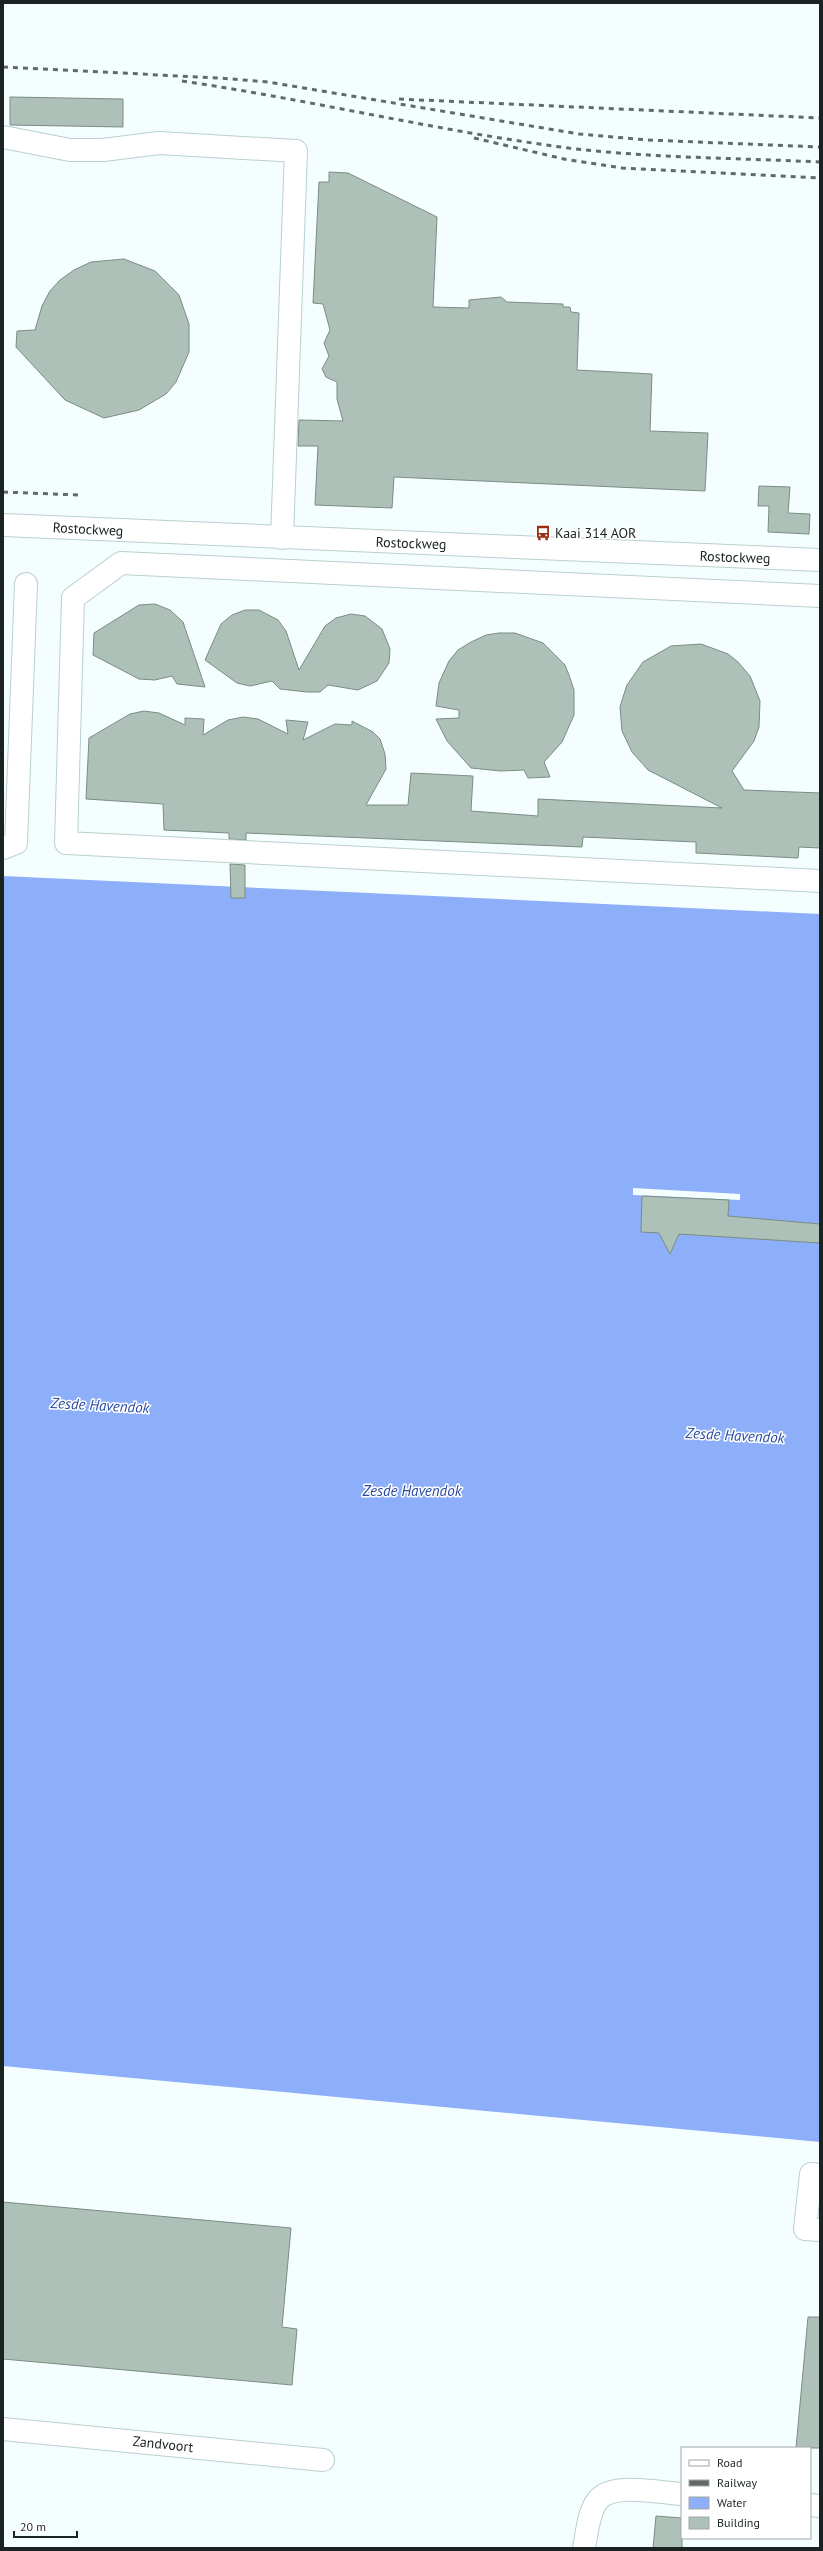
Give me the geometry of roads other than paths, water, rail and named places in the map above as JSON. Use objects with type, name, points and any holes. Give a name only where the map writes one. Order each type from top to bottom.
[{"type":"street","points":[[3,137],[70,150],[103,150],[159,143],[296,151],[282,538]]},
{"type":"street","name":"Rostockweg","points":[[3,525],[820,560]]},
{"type":"street","points":[[820,596],[121,563],[73,598],[66,843],[820,880]]},
{"type":"street","points":[[3,848],[16,843],[26,584]]},
{"type":"street","points":[[820,2175],[811,2174],[806,2229],[820,2230]]},
{"type":"street","name":"Zandvoort","points":[[3,2429],[323,2460]]},
{"type":"street","points":[[584,2548],[591,2516],[598,2500],[611,2492],[626,2490],[681,2494]]},
{"type":"water","name":"Zesde Havendok","points":[[3,876],[820,914],[820,2142],[3,2066]]},
{"type":"railway","points":[[3,67],[219,78],[268,82],[579,134],[648,140],[820,147]]},
{"type":"railway","points":[[182,81],[278,97],[471,133],[568,148],[662,156],[820,162]]},
{"type":"railway","points":[[399,99],[820,118]]},
{"type":"railway","points":[[474,138],[564,159],[622,168],[820,178]]},
{"type":"railway","points":[[3,492],[78,495]]},
{"type":"place","name":"Kaai 314 AOR","points":[[543,533]]}]
